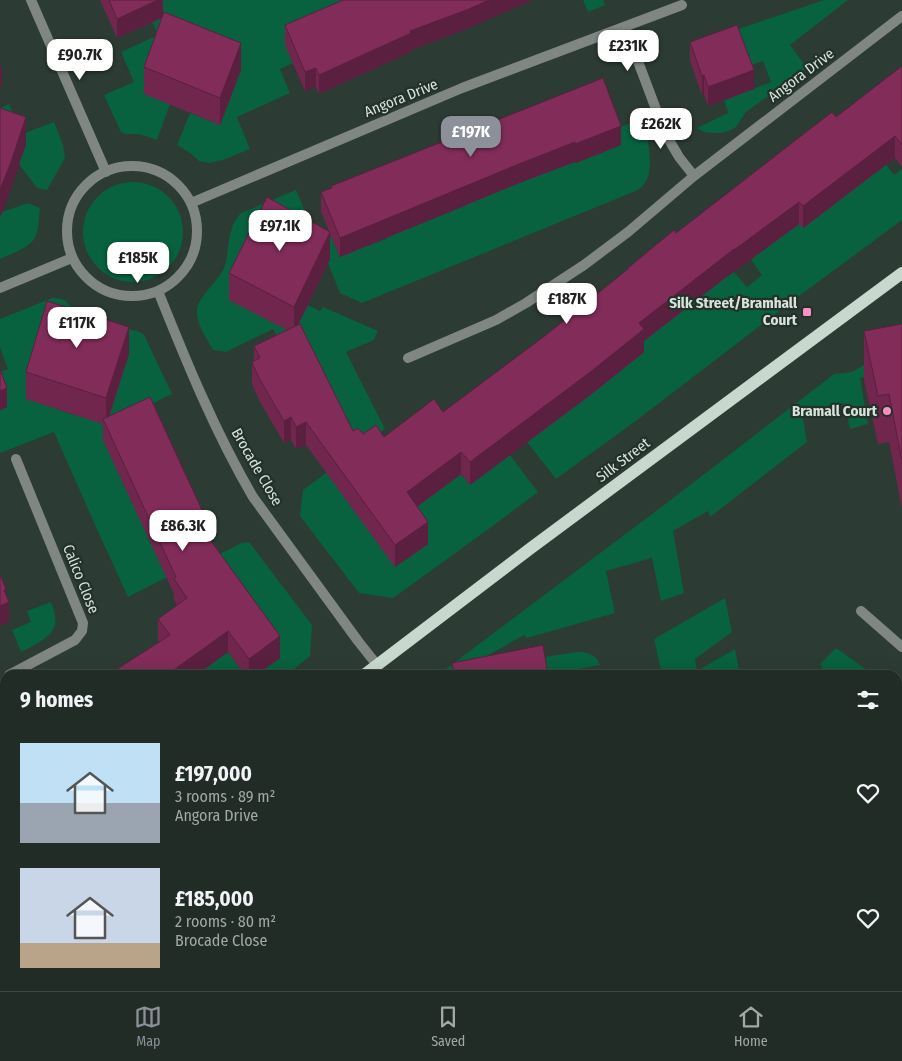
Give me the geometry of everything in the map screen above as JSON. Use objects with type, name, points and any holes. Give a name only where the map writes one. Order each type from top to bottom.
[{"type":"main road","name":"Silk Street","points":[[370,670],[531,548],[902,273]]},
{"type":"street","points":[[31,0],[106,172]]},
{"type":"street","name":"Angora Drive","points":[[191,203],[462,88],[682,5]]},
{"type":"street","name":"Angora Drive","points":[[408,358],[496,320],[526,304],[595,257],[628,232],[694,176],[902,16]]},
{"type":"street","points":[[624,27],[665,132],[679,157],[694,176]]},
{"type":"street","points":[[125,167],[145,167],[164,174],[180,186],[191,203],[197,223],[196,244],[189,264],[175,280],[158,291],[138,296],[118,295],[99,287],[88,279],[72,258],[67,238],[68,217],[76,199],[89,183],[106,172],[125,167]]},
{"type":"street","points":[[0,288],[72,258]]},
{"type":"street","name":"Brocade Close","points":[[158,291],[177,340],[206,404],[253,497],[358,642],[377,665]]},
{"type":"street","name":"Calico Close","points":[[16,459],[83,623],[82,631],[75,640],[19,670]]},
{"type":"street","points":[[861,611],[902,647]]},
{"type":"green space","points":[[156,0],[374,0],[286,44],[293,63],[280,69],[290,93],[237,117],[250,149],[223,160],[209,163],[199,161],[177,145],[190,113],[220,125],[170,104],[157,140],[139,134],[125,134],[121,132],[104,95],[134,82],[121,52],[158,35],[152,22],[163,18]]},
{"type":"green space","points":[[583,0],[603,0],[605,5],[588,12]]},
{"type":"green space","points":[[824,0],[848,0],[790,45],[807,68],[746,112],[736,127],[731,130],[722,133],[712,133],[704,132],[697,128],[728,113],[724,100],[771,82],[763,61],[745,67],[709,39]]},
{"type":"green space","points":[[9,104],[22,134],[54,122],[63,145],[65,158],[47,190],[37,188],[19,164],[26,144],[0,135],[0,108]]},
{"type":"green space","points":[[642,119],[650,161],[648,178],[638,190],[362,303],[340,293],[319,241],[331,236],[340,256],[386,239],[378,219],[410,228],[465,206],[458,190],[492,194],[547,172],[569,148],[576,163],[621,145],[615,129]]},
{"type":"green space","points":[[871,143],[894,175],[902,169],[902,220],[556,479],[527,442],[547,427],[539,416],[589,395],[644,352],[630,334],[717,266],[727,277],[734,272],[747,287],[762,275],[751,260]]},
{"type":"green space","points":[[133,182],[143,183],[161,190],[175,204],[182,222],[182,242],[175,260],[161,274],[143,281],[133,282],[123,281],[105,274],[91,260],[84,242],[83,232],[84,222],[91,204],[105,190],[123,183]]},
{"type":"green space","points":[[296,190],[309,221],[230,300],[281,326],[295,299],[320,311],[323,307],[378,331],[374,340],[346,352],[385,429],[358,450],[286,353],[273,329],[226,352],[213,350],[198,320],[198,305],[224,268],[230,233],[236,219],[241,213]]},
{"type":"green space","points":[[28,203],[40,208],[38,229],[34,239],[26,247],[0,259],[0,217],[2,212]]},
{"type":"green space","points":[[52,298],[58,298],[65,301],[78,312],[98,321],[114,327],[140,332],[144,335],[172,394],[116,421],[103,440],[117,469],[189,566],[128,597],[54,432],[0,453],[0,410],[7,407],[0,388],[0,372],[8,369],[0,348],[0,319]],"holes":[[[62,395],[81,402],[77,416],[57,409]]]},
{"type":"green space","points":[[902,322],[902,370],[860,378],[868,424],[850,429],[844,403],[802,413],[807,442],[710,517],[708,511],[673,531],[684,593],[661,601],[652,558],[606,571],[615,613],[527,638],[524,635],[462,670],[445,670],[834,374],[852,372],[864,365],[865,350]]},
{"type":"green space","points":[[510,455],[538,492],[393,598],[359,593],[300,516],[303,490],[326,473],[407,514],[461,474],[470,485]]},
{"type":"green space","points":[[249,542],[312,625],[310,656],[293,670],[263,670],[280,657],[209,559],[242,543]]},
{"type":"green space","points":[[725,598],[732,632],[695,659],[697,670],[661,670],[654,639]]},
{"type":"green space","points":[[51,602],[56,619],[53,630],[41,642],[21,652],[12,630],[31,622],[27,611]]},
{"type":"green space","points":[[836,648],[867,670],[822,670],[821,663]]},
{"type":"green space","points":[[735,649],[739,670],[699,670]]},
{"type":"green space","points":[[228,652],[241,670],[203,670]]},
{"type":"green space","points":[[585,652],[596,658],[600,665],[573,670],[515,670],[544,657]]},
{"type":"building","points":[[109,0],[158,0],[117,19]]},
{"type":"building","points":[[343,0],[489,0],[410,31],[411,33],[319,75],[316,68],[305,72],[285,25]]},
{"type":"building","points":[[164,12],[241,43],[220,98],[144,67]]},
{"type":"building","points":[[737,25],[754,70],[708,87],[690,42]]},
{"type":"building","points":[[902,66],[902,145],[895,136],[803,206],[799,202],[734,249],[639,323],[644,329],[589,373],[470,462],[461,452],[407,492],[428,522],[395,545],[306,422],[296,427],[291,417],[284,421],[259,378],[252,362],[260,358],[254,346],[300,324],[353,431],[358,428],[363,434],[376,425],[384,437],[434,399],[443,412],[546,335],[674,230],[676,233],[832,112],[836,117]]},
{"type":"building","points":[[603,78],[621,126],[519,164],[340,238],[321,192],[332,188],[331,186]]},
{"type":"building","points":[[0,108],[26,117],[0,190]]},
{"type":"building","points":[[267,197],[330,232],[294,307],[229,273]]},
{"type":"building","points":[[47,301],[129,327],[106,398],[26,372]]},
{"type":"building","points":[[902,324],[902,461],[889,394],[878,396],[864,331]]},
{"type":"building","points":[[0,369],[7,388],[0,391]]},
{"type":"building","points":[[150,397],[208,523],[200,526],[280,636],[249,659],[228,631],[174,670],[116,670],[170,635],[158,619],[187,598],[174,579],[176,577],[103,419]]},
{"type":"building","points":[[0,574],[9,602],[0,606]]},
{"type":"building","points":[[543,645],[547,670],[454,670],[452,663]]},
{"type":"place","name":"Silk Street/Bramhall Court","points":[[807,312]]},
{"type":"place","name":"Bramall Court","points":[[887,411]]}]
